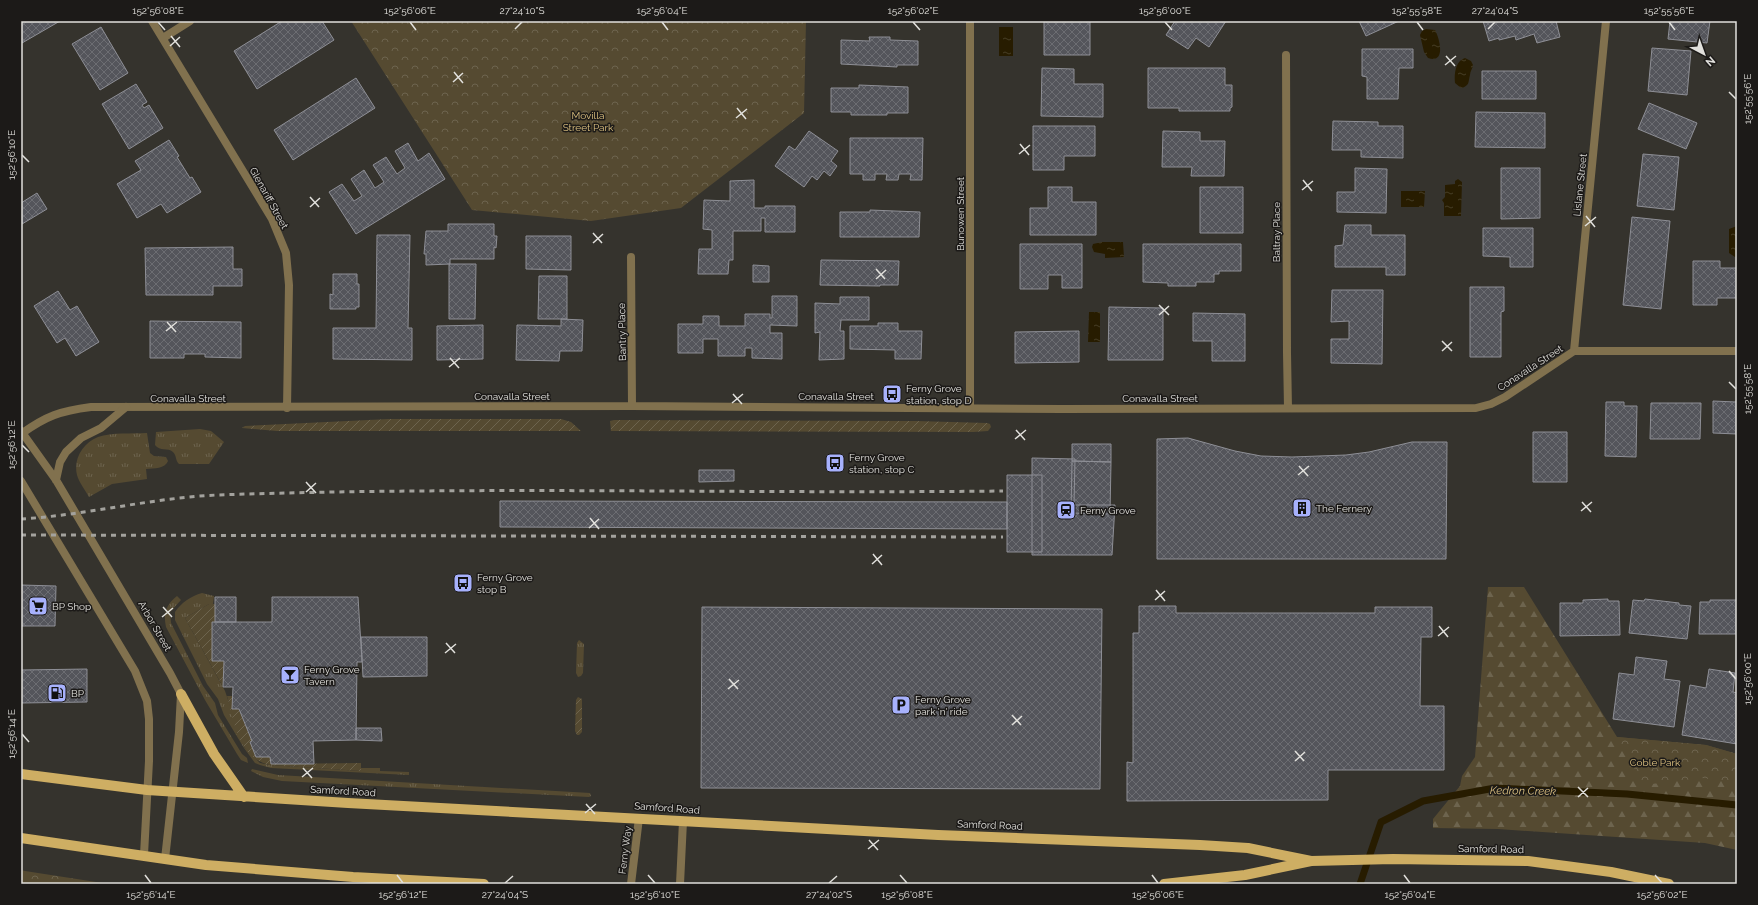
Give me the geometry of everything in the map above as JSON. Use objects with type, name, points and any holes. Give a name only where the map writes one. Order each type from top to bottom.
[{"type":"main road","points":[[181,694],[214,754],[244,797]]},
{"type":"main road","name":"Samford Road","points":[[21,774],[148,790],[348,804],[639,818],[938,835],[1248,848],[1311,861]]},
{"type":"main road","points":[[21,838],[206,865],[353,877],[484,884]]},
{"type":"main road","name":"Samford Road","points":[[1164,884],[1245,875],[1311,861],[1393,859],[1528,862],[1610,872],[1669,884]]},
{"type":"street","name":"Glenariff Street","points":[[152,21],[272,219],[286,253],[288,285],[287,408]]},
{"type":"street","points":[[163,38],[190,21]]},
{"type":"street","name":"Bunowen Street","points":[[970,21],[970,407]]},
{"type":"street","name":"Lislane Street","points":[[1574,351],[1606,21]]},
{"type":"street","name":"Baltray Place","points":[[1286,55],[1288,408]]},
{"type":"street","name":"Bantry Place","points":[[631,257],[632,406]]},
{"type":"street","name":"Conavalla Street","points":[[22,432],[45,418],[59,412],[91,407],[287,408],[632,406],[970,407],[1062,409],[1476,408],[1491,404],[1505,397],[1574,351],[1737,351]]},
{"type":"street","points":[[56,480],[60,462],[66,452],[81,438],[101,428],[126,407]]},
{"type":"street","name":"Arbor Street","points":[[22,432],[56,480],[155,645],[181,694]]},
{"type":"street","points":[[21,481],[141,684],[147,701],[149,719],[148,790],[144,855]]},
{"type":"street","points":[[165,859],[179,732],[181,694]]},
{"type":"street","name":"Ferny Way","points":[[631,884],[639,818]]},
{"type":"street","points":[[680,884],[683,821]]},
{"type":"green space","name":"Movilla Street Park","points":[[351,21],[806,21],[804,113],[681,208],[591,221],[472,210]]},
{"type":"green space","points":[[389,419],[561,419],[571,422],[581,431],[277,431],[242,428],[245,426]]},
{"type":"green space","points":[[610,421],[916,421],[987,423],[990,424],[991,427],[988,431],[973,432],[611,431]]},
{"type":"green space","points":[[200,429],[211,431],[224,442],[209,464],[179,464],[173,452],[159,448],[155,445],[156,432]]},
{"type":"green space","points":[[147,433],[150,453],[154,456],[166,457],[168,461],[167,464],[159,468],[146,469],[147,479],[112,484],[89,497],[79,480],[76,469],[76,463],[80,452],[84,447],[98,437],[104,435]]},
{"type":"green space","points":[[1488,587],[1524,587],[1617,737],[1706,745],[1737,754],[1737,850],[1705,843],[1498,829],[1433,828],[1433,819],[1460,786],[1462,776],[1475,757]]},
{"type":"green space","points":[[202,593],[214,596],[213,604],[209,604],[185,618],[225,691],[244,747],[260,763],[270,765],[361,771],[361,768],[380,768],[380,771],[409,772],[409,775],[271,768],[255,763],[244,748],[224,715],[218,699],[207,684],[175,620],[175,612],[183,603]]},
{"type":"green space","points":[[177,596],[181,600],[170,612],[171,623],[203,686],[215,703],[218,715],[242,754],[247,758],[248,763],[241,760],[237,754],[205,700],[166,627],[166,610]]},
{"type":"green space","points":[[209,604],[215,604],[215,622],[212,622],[212,661],[224,661],[223,687],[185,618]]},
{"type":"green space","points":[[579,640],[584,644],[583,673],[578,677],[576,673],[577,643]]},
{"type":"green space","points":[[227,696],[233,696],[252,741],[250,742],[256,757],[270,757],[272,764],[361,763],[361,771],[270,765],[260,761],[251,755],[240,738]]},
{"type":"green space","points":[[578,697],[582,699],[582,732],[577,735],[575,731],[576,700]]},
{"type":"green space","name":"Coble Park","points":[[1617,737],[1706,745],[1737,754],[1737,783],[1702,778],[1643,785]]},
{"type":"green space","points":[[252,769],[278,775],[590,793],[591,796],[282,781],[263,777],[251,771]]},
{"type":"green space","points":[[21,870],[25,871],[109,884],[21,884]]},
{"type":"water","points":[[999,27],[1013,27],[1013,56],[999,56]]},
{"type":"water","points":[[1426,29],[1435,30],[1439,39],[1439,54],[1434,59],[1428,58],[1424,52],[1420,35],[1422,31]]},
{"type":"water","points":[[1465,58],[1471,61],[1473,66],[1468,83],[1466,86],[1461,88],[1455,83],[1455,72],[1459,62]]},
{"type":"water","points":[[1458,179],[1462,182],[1461,216],[1444,216],[1444,203],[1442,200],[1445,197],[1445,185],[1455,184],[1455,181]]},
{"type":"water","points":[[1401,191],[1425,191],[1424,207],[1401,207]]},
{"type":"water","points":[[1737,226],[1737,256],[1735,257],[1729,253],[1729,229]]},
{"type":"water","points":[[1102,242],[1123,242],[1124,257],[1105,258],[1105,254],[1094,252],[1092,247],[1093,244]]},
{"type":"water","points":[[1089,312],[1100,312],[1100,342],[1088,342]]},
{"type":"building","points":[[21,21],[60,21],[22,43]]},
{"type":"building","points":[[282,21],[322,21],[334,40],[257,89],[234,51]]},
{"type":"building","points":[[1044,21],[1090,21],[1090,55],[1044,55]]},
{"type":"building","points":[[1175,21],[1226,21],[1209,47],[1196,38],[1188,49],[1166,35]]},
{"type":"building","points":[[1359,21],[1399,21],[1366,36]]},
{"type":"building","points":[[1483,21],[1556,21],[1560,37],[1537,43],[1534,34],[1516,40],[1515,36],[1489,41]]},
{"type":"building","points":[[1670,21],[1710,21],[1707,43],[1668,39]]},
{"type":"building","points":[[101,27],[128,73],[100,90],[72,44]]},
{"type":"building","points":[[869,37],[890,37],[890,40],[918,41],[918,65],[897,65],[897,67],[841,64],[841,40],[870,41]]},
{"type":"building","points":[[1652,48],[1691,51],[1687,95],[1648,91]]},
{"type":"building","points":[[1362,49],[1413,49],[1413,68],[1399,68],[1398,99],[1367,99],[1367,77],[1362,76]]},
{"type":"building","points":[[1042,68],[1074,69],[1074,84],[1103,84],[1103,117],[1041,116]]},
{"type":"building","points":[[1148,68],[1225,68],[1225,85],[1232,85],[1232,107],[1230,108],[1230,111],[1179,111],[1179,108],[1148,108]]},
{"type":"building","points":[[1482,71],[1536,71],[1536,99],[1482,99]]},
{"type":"building","points":[[356,78],[375,108],[293,160],[274,130]]},
{"type":"building","points":[[136,84],[147,102],[142,105],[144,108],[149,105],[163,128],[129,149],[102,104]]},
{"type":"building","points":[[859,85],[908,87],[908,113],[887,113],[887,115],[851,115],[851,112],[831,112],[831,88],[859,88]]},
{"type":"building","points":[[1649,103],[1697,123],[1686,149],[1638,129]]},
{"type":"building","points":[[1476,112],[1545,113],[1545,148],[1475,147]]},
{"type":"building","points":[[1333,121],[1378,122],[1378,126],[1403,126],[1403,158],[1361,157],[1361,150],[1332,150]]},
{"type":"building","points":[[1033,126],[1095,126],[1095,156],[1064,156],[1064,170],[1033,170]]},
{"type":"building","points":[[809,131],[838,151],[831,161],[837,166],[830,176],[824,171],[817,180],[812,176],[804,187],[775,166],[789,146],[795,150]]},
{"type":"building","points":[[1163,131],[1200,132],[1200,141],[1225,141],[1224,176],[1191,176],[1192,167],[1162,167]]},
{"type":"building","points":[[850,138],[923,138],[922,180],[910,180],[911,174],[899,174],[898,180],[886,180],[887,174],[875,174],[875,180],[863,180],[863,174],[850,174]]},
{"type":"building","points":[[169,140],[179,156],[177,157],[201,192],[167,213],[161,204],[137,218],[117,184],[141,170],[135,161]]},
{"type":"building","points":[[408,143],[418,161],[429,153],[445,179],[356,234],[329,192],[342,184],[354,201],[362,196],[351,179],[364,170],[375,188],[384,182],[373,165],[386,157],[397,174],[405,168],[395,151]]},
{"type":"building","points":[[1643,154],[1679,157],[1674,210],[1637,206]]},
{"type":"building","points":[[1355,168],[1387,169],[1386,213],[1337,212],[1337,192],[1355,192]]},
{"type":"building","points":[[1501,168],[1540,168],[1540,218],[1501,219]]},
{"type":"building","points":[[754,180],[754,208],[765,208],[765,206],[795,206],[795,232],[765,232],[765,218],[761,218],[761,231],[733,231],[733,260],[729,260],[728,274],[698,274],[699,249],[712,249],[712,230],[703,229],[704,200],[730,201],[730,181]]},
{"type":"building","points":[[1048,187],[1072,187],[1072,202],[1096,202],[1096,235],[1030,235],[1030,208],[1048,208]]},
{"type":"building","points":[[1200,187],[1243,187],[1243,233],[1200,233]]},
{"type":"building","points":[[37,193],[47,209],[22,224],[21,203]]},
{"type":"building","points":[[870,210],[920,212],[919,237],[840,237],[840,212],[870,212]]},
{"type":"building","points":[[1632,217],[1670,221],[1661,309],[1623,305]]},
{"type":"building","points":[[448,224],[494,224],[494,236],[497,236],[496,248],[494,247],[494,259],[450,259],[450,264],[426,265],[426,254],[424,254],[426,231],[448,231]]},
{"type":"building","points":[[1345,225],[1371,225],[1371,235],[1405,235],[1405,275],[1386,275],[1386,267],[1335,267],[1335,246],[1343,245]]},
{"type":"building","points":[[1483,228],[1533,228],[1533,267],[1510,267],[1510,257],[1483,256]]},
{"type":"building","points":[[377,235],[410,235],[408,328],[412,328],[412,360],[333,359],[333,328],[376,328]]},
{"type":"building","points":[[526,236],[571,236],[571,270],[526,269]]},
{"type":"building","points":[[1020,244],[1082,244],[1082,288],[1062,288],[1062,275],[1048,275],[1048,289],[1020,289]]},
{"type":"building","points":[[1143,244],[1241,244],[1241,271],[1219,271],[1219,274],[1214,274],[1214,282],[1196,282],[1196,286],[1168,286],[1168,283],[1143,282]]},
{"type":"building","points":[[233,247],[233,269],[242,269],[242,286],[213,286],[213,295],[146,295],[145,248]]},
{"type":"building","points":[[821,260],[899,261],[898,285],[820,285]]},
{"type":"building","points":[[1693,261],[1720,261],[1720,268],[1737,268],[1737,298],[1717,298],[1717,305],[1693,305]]},
{"type":"building","points":[[449,264],[476,264],[475,319],[449,319]]},
{"type":"building","points":[[753,265],[769,266],[769,282],[753,282]]},
{"type":"building","points":[[333,274],[357,274],[357,284],[359,284],[359,307],[356,307],[356,309],[330,309],[330,294],[333,295]]},
{"type":"building","points":[[539,276],[567,276],[567,319],[538,319]]},
{"type":"building","points":[[1470,287],[1504,287],[1504,311],[1501,312],[1501,357],[1470,357]]},
{"type":"building","points":[[1332,290],[1383,290],[1382,364],[1331,363],[1331,339],[1349,339],[1349,321],[1331,322]]},
{"type":"building","points":[[58,291],[70,310],[77,306],[99,342],[76,356],[65,338],[57,343],[34,306]]},
{"type":"building","points":[[772,296],[797,296],[797,326],[770,325],[770,333],[782,333],[782,359],[752,358],[752,348],[745,348],[745,356],[718,356],[718,339],[703,339],[703,353],[678,353],[678,324],[703,324],[703,316],[719,316],[719,326],[745,326],[745,314],[770,314],[770,318],[772,318]]},
{"type":"building","points":[[840,297],[869,297],[869,320],[841,320],[840,331],[844,331],[844,359],[819,360],[820,332],[815,333],[815,303],[840,304]]},
{"type":"building","points":[[1109,307],[1163,308],[1163,360],[1108,360]]},
{"type":"building","points":[[1193,313],[1245,314],[1245,361],[1212,361],[1212,341],[1193,341]]},
{"type":"building","points":[[561,319],[583,320],[582,351],[560,351],[559,361],[516,360],[517,325],[561,326]]},
{"type":"building","points":[[150,321],[241,322],[241,358],[205,357],[205,354],[184,354],[184,358],[150,358]]},
{"type":"building","points":[[878,323],[898,323],[898,331],[922,331],[921,359],[895,359],[895,350],[850,349],[850,326],[878,326]]},
{"type":"building","points":[[483,325],[483,359],[437,360],[437,326]]},
{"type":"building","points":[[1079,331],[1079,362],[1015,363],[1015,332]]},
{"type":"building","points":[[1737,398],[1737,434],[1713,433],[1713,401],[1736,402]]},
{"type":"building","points":[[1606,402],[1624,402],[1624,406],[1637,406],[1636,457],[1605,456]]},
{"type":"building","points":[[1651,403],[1701,403],[1700,439],[1650,439]]},
{"type":"building","points":[[1533,432],[1567,432],[1567,482],[1533,482]]},
{"type":"building","name":"The Fernery","points":[[1188,438],[1235,451],[1261,456],[1292,457],[1346,455],[1369,452],[1412,442],[1447,442],[1446,559],[1157,559],[1157,439]]},
{"type":"building","points":[[1072,444],[1111,444],[1111,462],[1072,461]]},
{"type":"building","points":[[1032,458],[1075,459],[1074,505],[1115,505],[1112,555],[1032,555]]},
{"type":"building","points":[[1072,461],[1111,462],[1110,514],[1071,513]]},
{"type":"building","points":[[699,470],[734,470],[734,481],[699,482]]},
{"type":"building","points":[[1007,475],[1042,475],[1042,552],[1007,552]]},
{"type":"building","points":[[500,501],[1007,502],[1007,529],[500,527]]},
{"type":"building","name":"BP Shop","points":[[21,585],[56,586],[55,626],[21,626]]},
{"type":"building","points":[[215,597],[236,597],[236,622],[215,622]]},
{"type":"building","name":"Ferny Grove Tavern","points":[[272,597],[358,597],[362,662],[357,662],[356,740],[313,741],[314,764],[271,764],[270,757],[256,757],[250,742],[252,741],[239,709],[232,709],[233,687],[223,687],[224,661],[212,661],[212,622],[272,622]]},
{"type":"building","points":[[1608,599],[1608,601],[1619,601],[1620,635],[1560,636],[1560,603],[1583,603],[1583,600]]},
{"type":"building","points":[[1645,599],[1691,606],[1687,639],[1629,633],[1633,600],[1644,601]]},
{"type":"building","points":[[1710,600],[1737,600],[1737,634],[1699,634],[1700,602],[1710,602]]},
{"type":"building","points":[[1139,606],[1176,606],[1176,613],[1375,613],[1375,607],[1432,607],[1432,637],[1421,637],[1420,706],[1444,706],[1444,770],[1328,770],[1328,800],[1127,801],[1127,762],[1133,763],[1133,633],[1139,633]]},
{"type":"building","name":"Ferny Grove park 'n' ride","points":[[702,607],[1102,609],[1100,789],[701,788]]},
{"type":"building","points":[[361,637],[427,637],[427,676],[363,677]]},
{"type":"building","points":[[1636,657],[1667,661],[1664,679],[1680,681],[1674,727],[1613,719],[1619,673],[1634,675]]},
{"type":"building","points":[[87,669],[87,702],[21,703],[21,670]]},
{"type":"building","points":[[1709,669],[1735,673],[1733,692],[1737,693],[1737,744],[1682,735],[1690,685],[1706,688]]},
{"type":"building","points":[[356,728],[381,728],[382,741],[356,740]]},
{"type":"waterway","name":"Kedron Creek","points":[[1360,884],[1381,822],[1423,801],[1495,788],[1627,794],[1737,805]]},
{"type":"railway","points":[[21,519],[70,514],[168,499],[217,495],[315,492],[1003,491]]},
{"type":"railway","points":[[21,535],[1003,537]]},
{"type":"place","name":"Ferny Grove station, stop D","points":[[892,394]]},
{"type":"place","name":"Ferny Grove station, stop C","points":[[835,463]]},
{"type":"place","name":"The Fernery","points":[[1302,508]]},
{"type":"place","name":"Ferny Grove","points":[[1066,510]]},
{"type":"place","name":"Ferny Grove stop B","points":[[463,583]]},
{"type":"place","name":"BP Shop","points":[[38,606]]},
{"type":"place","name":"Ferny Grove Tavern","points":[[290,675]]},
{"type":"place","name":"BP","points":[[57,693]]},
{"type":"place","name":"Ferny Grove park 'n' ride","points":[[901,705]]}]
